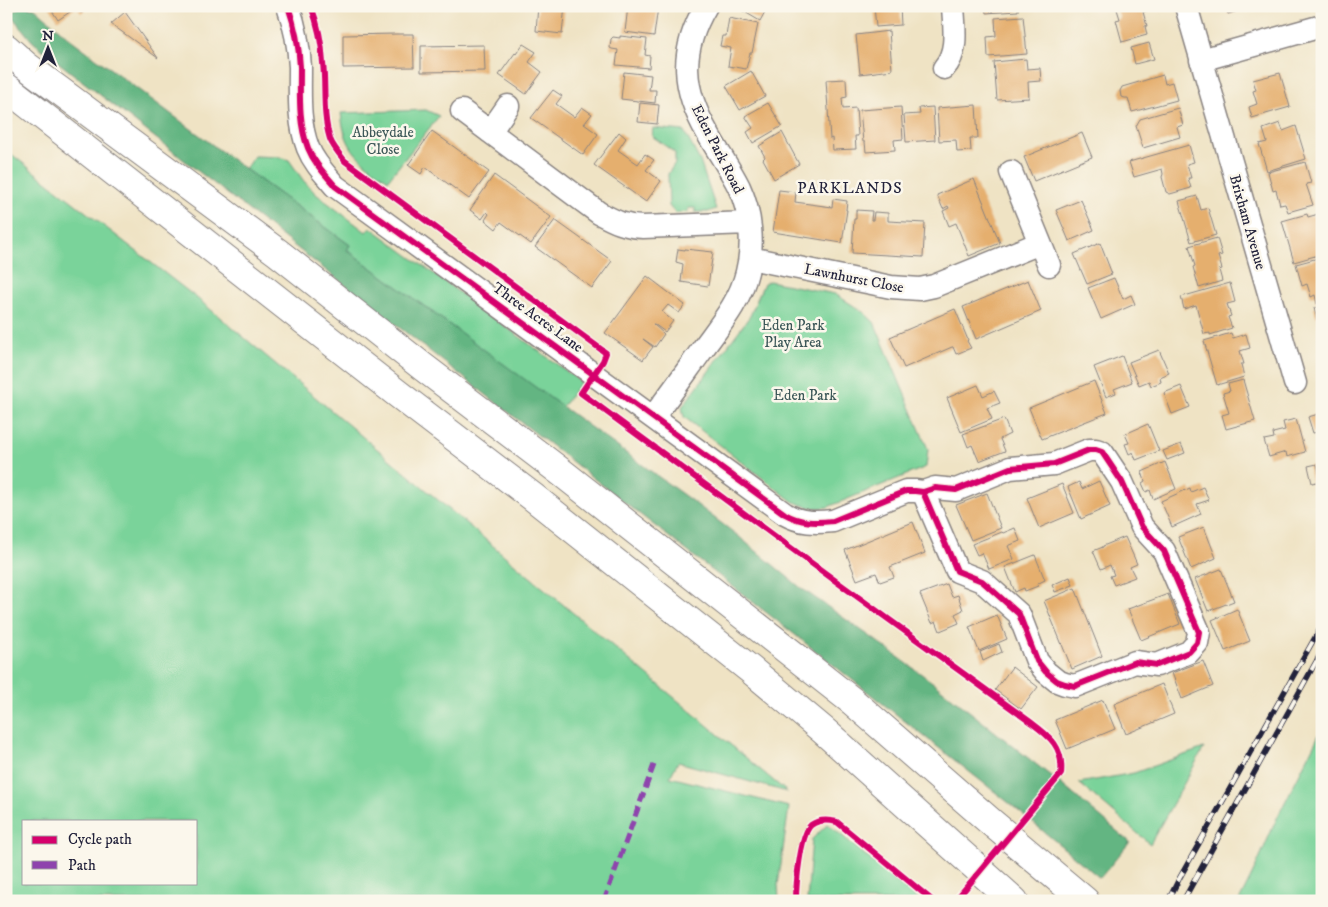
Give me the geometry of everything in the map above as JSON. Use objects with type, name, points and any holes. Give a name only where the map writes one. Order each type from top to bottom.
[{"type":"highway","points":[[6,48],[25,65],[277,252],[423,367],[600,502],[852,701],[1085,901]]},
{"type":"highway","points":[[6,87],[398,394],[533,497],[743,664],[824,731],[1014,901]]},
{"type":"street","name":"Three Acres Lane","points":[[288,6],[299,49],[300,110],[304,135],[308,148],[316,162],[335,186],[785,514],[804,522],[832,521],[906,491],[923,492],[934,488],[956,490],[1010,468],[1054,464],[1089,450],[1096,450],[1102,452],[1122,482],[1142,527],[1164,551],[1199,632],[1197,642],[1189,652],[1158,665],[1135,662],[1075,686],[1057,681],[1046,672],[1037,660],[1019,614],[982,580],[957,571],[923,492]]},
{"type":"street","name":"Eden Park Road","points":[[653,417],[730,311],[744,284],[750,258],[749,223],[739,187],[708,134],[690,91],[687,74],[690,44],[706,6]]},
{"type":"street","points":[[944,68],[950,61],[954,50],[953,6]]},
{"type":"street","name":"Brixham Avenue","points":[[1186,6],[1295,383]]},
{"type":"street","points":[[1201,60],[1322,26]]},
{"type":"street","points":[[490,132],[508,106]]},
{"type":"street","points":[[462,111],[599,213],[622,224],[631,227],[643,227],[749,223]]},
{"type":"street","points":[[1011,172],[1049,265]]},
{"type":"street","name":"Lawnhurst Close","points":[[750,258],[891,287],[920,289],[934,286],[1040,243]]},
{"type":"green space","points":[[21,6],[35,8],[69,38],[350,245],[347,250],[696,504],[801,588],[935,684],[1061,784],[1130,842],[1100,878],[1009,803],[794,634],[50,56],[32,41],[10,14]]},
{"type":"green space","name":"Abbeydale Close","points":[[426,110],[439,116],[388,180],[361,160],[355,153],[346,137],[341,113]]},
{"type":"green space","points":[[653,128],[684,131],[700,161],[716,209],[708,212],[695,212],[695,208],[688,208],[688,212],[675,213],[669,206],[668,174],[675,163],[675,153],[652,136]]},
{"type":"green space","points":[[6,150],[198,299],[787,792],[678,762],[670,777],[789,807],[778,885],[779,901],[6,901]]},
{"type":"green space","points":[[254,156],[280,157],[289,160],[316,194],[366,232],[370,227],[581,382],[562,407],[347,250],[350,245],[245,169]]},
{"type":"green space","name":"Eden Park","points":[[769,281],[835,294],[862,311],[874,322],[928,449],[926,467],[828,507],[809,507],[792,501],[684,417],[682,407],[750,316],[764,283]]},
{"type":"green space","points":[[1322,729],[1322,901],[1239,901],[1277,818]]},
{"type":"green space","points":[[1204,748],[1150,844],[1079,783],[1134,773]]},
{"type":"green space","points":[[828,824],[920,901],[807,901],[812,839]]},
{"type":"building","points":[[49,6],[91,6],[81,13],[77,7],[58,20]]},
{"type":"building","points":[[538,6],[565,6],[562,34],[536,31]]},
{"type":"building","points":[[628,6],[658,7],[654,36],[625,32]]},
{"type":"building","points":[[746,6],[768,6],[760,21],[743,11]]},
{"type":"building","points":[[874,6],[900,6],[901,25],[876,27]]},
{"type":"building","points":[[985,6],[1018,6],[1018,11],[986,13]]},
{"type":"building","points":[[1116,6],[1150,6],[1151,9],[1143,12],[1147,26],[1145,26],[1147,35],[1122,42],[1116,20],[1120,19]]},
{"type":"building","points":[[1226,6],[1248,6],[1248,8],[1228,14]]},
{"type":"building","points":[[125,12],[158,58],[111,24]]},
{"type":"building","points":[[1023,16],[1027,54],[988,57],[987,37],[996,36],[995,18]]},
{"type":"building","points":[[729,18],[758,24],[752,53],[750,53],[746,69],[728,66],[731,48],[720,46],[722,36],[726,36]]},
{"type":"building","points":[[889,31],[892,70],[860,74],[856,35]]},
{"type":"building","points":[[413,34],[414,67],[343,68],[343,35]]},
{"type":"building","points":[[620,36],[647,39],[645,55],[650,56],[649,68],[616,65],[618,50],[610,48],[611,39],[613,37],[620,38]]},
{"type":"building","points":[[1149,43],[1154,59],[1135,64],[1131,48]]},
{"type":"building","points":[[523,44],[536,52],[529,62],[542,72],[526,94],[499,75]]},
{"type":"building","points":[[484,45],[485,71],[421,72],[421,46]]},
{"type":"building","points":[[1026,59],[1027,69],[1040,68],[1041,81],[1028,82],[1029,98],[997,100],[994,62]]},
{"type":"building","points":[[751,71],[765,96],[740,110],[726,86]]},
{"type":"building","points":[[624,72],[651,75],[649,90],[656,90],[655,103],[621,99]]},
{"type":"building","points":[[1280,73],[1290,107],[1252,118],[1249,107],[1257,104],[1253,91],[1256,90],[1253,80]]},
{"type":"building","points":[[1163,75],[1165,84],[1172,82],[1177,100],[1132,112],[1128,98],[1121,97],[1120,91],[1122,87]]},
{"type":"building","points":[[846,79],[847,97],[842,98],[843,109],[856,108],[858,136],[855,136],[856,149],[833,150],[832,138],[830,139],[826,80]]},
{"type":"building","points":[[553,90],[562,96],[556,104],[574,117],[582,107],[592,114],[584,124],[598,134],[583,155],[531,118]]},
{"type":"building","points":[[640,103],[659,105],[657,124],[638,122]]},
{"type":"building","points":[[768,103],[782,126],[753,143],[747,132],[753,128],[745,116]]},
{"type":"building","points":[[976,105],[978,138],[970,138],[971,151],[957,152],[956,140],[939,141],[937,108]]},
{"type":"building","points":[[901,107],[903,139],[894,140],[895,150],[866,152],[865,142],[863,142],[860,110]]},
{"type":"building","points":[[933,107],[935,140],[906,142],[904,115],[920,114],[919,108]]},
{"type":"building","points":[[1178,108],[1183,125],[1177,127],[1180,137],[1143,148],[1136,126],[1140,119]]},
{"type":"building","points":[[1280,123],[1283,131],[1296,126],[1306,159],[1267,171],[1259,144],[1267,142],[1263,129]]},
{"type":"building","points":[[432,131],[489,172],[469,199],[425,167],[421,174],[408,165]]},
{"type":"building","points":[[619,132],[626,138],[618,150],[638,164],[645,154],[654,160],[646,170],[661,181],[646,202],[594,165]]},
{"type":"building","points":[[782,132],[799,164],[774,179],[763,159],[765,157],[759,146]]},
{"type":"building","points":[[1082,133],[1092,157],[1034,181],[1024,157]]},
{"type":"building","points":[[1189,145],[1194,162],[1187,164],[1191,178],[1188,178],[1191,188],[1170,194],[1166,192],[1162,169],[1134,177],[1129,162]]},
{"type":"building","points":[[1305,162],[1311,183],[1306,184],[1313,205],[1288,212],[1285,204],[1280,205],[1276,190],[1273,191],[1268,172]]},
{"type":"building","points":[[494,175],[551,217],[531,244],[501,222],[496,229],[485,220],[489,214],[487,212],[482,219],[470,210]]},
{"type":"building","points":[[974,179],[1000,243],[969,256],[956,223],[949,226],[943,211],[949,208],[948,206],[943,209],[937,195]]},
{"type":"building","points":[[779,190],[796,192],[795,202],[832,207],[833,199],[847,201],[842,243],[773,232]]},
{"type":"building","points":[[1197,196],[1201,210],[1208,208],[1216,235],[1191,242],[1179,201]]},
{"type":"building","points":[[1081,200],[1094,230],[1069,241],[1056,210]]},
{"type":"building","points":[[856,210],[872,211],[871,220],[873,220],[874,212],[888,213],[888,221],[925,223],[923,257],[852,253]]},
{"type":"building","points":[[1322,213],[1322,254],[1294,262],[1282,221],[1307,214],[1308,217]]},
{"type":"building","points":[[555,220],[612,261],[592,288],[535,247]]},
{"type":"building","points":[[1217,238],[1222,255],[1218,256],[1222,269],[1219,270],[1222,281],[1199,288],[1189,246]]},
{"type":"building","points":[[1100,243],[1112,274],[1087,284],[1074,254]]},
{"type":"building","points":[[678,249],[713,252],[708,286],[681,282],[683,264],[676,262]]},
{"type":"building","points":[[1322,257],[1322,302],[1317,304],[1315,295],[1311,297],[1307,284],[1302,286],[1296,264]]},
{"type":"building","points":[[647,276],[685,305],[679,313],[668,305],[662,312],[673,321],[665,332],[653,324],[664,334],[655,347],[643,339],[653,347],[643,360],[605,333]]},
{"type":"building","points":[[1114,278],[1123,299],[1131,295],[1135,304],[1101,319],[1088,288]]},
{"type":"building","points":[[1028,280],[1041,311],[976,339],[963,307]]},
{"type":"building","points":[[1230,283],[1235,302],[1227,304],[1231,316],[1228,317],[1232,328],[1210,335],[1210,333],[1204,334],[1196,305],[1184,309],[1181,297]]},
{"type":"building","points":[[1322,306],[1322,333],[1321,333],[1314,308]]},
{"type":"building","points":[[955,309],[971,348],[956,354],[952,347],[904,368],[890,337]]},
{"type":"building","points":[[1231,333],[1233,338],[1246,334],[1250,348],[1240,351],[1244,364],[1241,364],[1244,377],[1217,385],[1204,341]]},
{"type":"building","points":[[1159,350],[1169,373],[1160,377],[1161,382],[1151,386],[1149,381],[1139,385],[1129,362]]},
{"type":"building","points":[[1122,356],[1132,382],[1114,389],[1116,393],[1106,397],[1094,367]]},
{"type":"building","points":[[1243,380],[1255,421],[1226,429],[1222,415],[1229,413],[1223,393],[1230,391],[1228,384]]},
{"type":"building","points":[[1094,381],[1107,413],[1042,439],[1029,408]]},
{"type":"building","points":[[978,385],[983,396],[994,391],[1000,403],[987,408],[992,419],[961,432],[947,398]]},
{"type":"building","points":[[1181,386],[1190,407],[1172,414],[1164,393]]},
{"type":"building","points":[[1322,413],[1321,442],[1318,432],[1313,433],[1308,417]]},
{"type":"building","points":[[1004,419],[1010,434],[1000,439],[1005,451],[979,461],[972,445],[968,447],[963,434]]},
{"type":"building","points":[[1296,419],[1305,452],[1287,457],[1286,452],[1269,457],[1264,440],[1274,438],[1273,433],[1285,430],[1283,422]]},
{"type":"building","points":[[1148,424],[1159,451],[1136,460],[1133,452],[1129,454],[1125,444],[1129,443],[1125,434]]},
{"type":"building","points":[[1181,444],[1185,453],[1167,460],[1163,451]]},
{"type":"building","points":[[1165,462],[1176,489],[1153,499],[1150,490],[1146,492],[1142,483],[1145,481],[1142,472]]},
{"type":"building","points":[[1317,464],[1321,481],[1312,483],[1308,466]]},
{"type":"building","points":[[1099,481],[1110,506],[1081,519],[1068,487],[1079,482],[1082,489]]},
{"type":"building","points":[[1062,484],[1074,513],[1039,528],[1027,498]]},
{"type":"building","points":[[1203,487],[1209,500],[1197,504],[1201,514],[1172,527],[1161,501],[1190,488],[1191,492]]},
{"type":"building","points":[[987,493],[1001,528],[971,540],[956,505]]},
{"type":"building","points":[[913,522],[925,553],[890,567],[894,577],[880,582],[876,573],[857,580],[845,550]]},
{"type":"building","points":[[1204,527],[1216,558],[1191,569],[1178,537]]},
{"type":"building","points":[[1015,528],[1020,541],[1008,546],[1014,559],[989,569],[982,553],[977,555],[972,544]]},
{"type":"building","points":[[1125,537],[1137,564],[1130,567],[1135,577],[1114,585],[1110,576],[1114,575],[1110,565],[1101,569],[1093,551]]},
{"type":"building","points":[[1035,555],[1045,580],[1037,584],[1038,586],[1025,591],[1024,588],[1015,592],[1005,567]]},
{"type":"building","points":[[1221,569],[1234,601],[1208,611],[1195,579]]},
{"type":"building","points":[[1070,577],[1073,585],[1055,592],[1052,585]]},
{"type":"building","points":[[947,584],[952,597],[958,595],[963,610],[955,614],[959,623],[940,631],[936,621],[932,623],[920,594]]},
{"type":"building","points":[[1075,588],[1102,656],[1072,669],[1044,601]]},
{"type":"building","points":[[1168,594],[1180,624],[1141,640],[1128,609]]},
{"type":"building","points":[[1237,609],[1250,641],[1225,651],[1212,620]]},
{"type":"building","points":[[997,615],[1007,639],[979,651],[969,627]]},
{"type":"building","points":[[999,644],[1002,652],[983,661],[980,652]]},
{"type":"building","points":[[1203,661],[1213,686],[1182,699],[1172,673]]},
{"type":"building","points":[[1012,667],[1038,687],[1021,709],[995,690]]},
{"type":"building","points":[[1162,684],[1174,714],[1126,734],[1114,704]]},
{"type":"building","points":[[1103,700],[1115,729],[1067,749],[1055,720]]},
{"type":"railway","points":[[1168,901],[1322,625]]},
{"type":"railway","points":[[1183,901],[1322,651]]},
{"type":"marked path","points":[[604,901],[655,762]]},
{"type":"cycle path","points":[[288,6],[299,51],[300,108],[305,138],[313,159],[335,186],[785,514],[808,522],[833,521],[906,491],[923,492],[935,488],[956,490],[1010,468],[1054,464],[1089,450],[1096,450],[1102,452],[1122,482],[1142,527],[1164,551],[1199,632],[1197,643],[1189,652],[1157,665],[1135,662],[1075,686],[1057,681],[1037,661],[1019,614],[982,581],[957,571],[923,492]]},
{"type":"cycle path","points":[[311,6],[322,48],[325,111],[328,130],[333,145],[345,161],[606,353],[603,361],[581,393],[1029,721],[1054,743],[1060,756],[1061,774],[955,901]]},
{"type":"cycle path","points":[[796,901],[799,861],[807,830],[814,823],[827,820],[837,822],[933,901]]},
{"type":"district","name":"PARKLANDS","points":[[850,187]]},
{"type":"park label","name":"Eden Park Play Area","points":[[793,334]]}]
